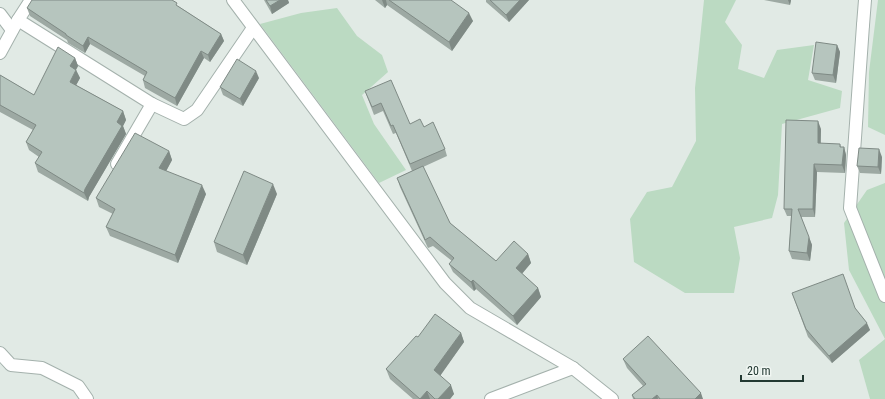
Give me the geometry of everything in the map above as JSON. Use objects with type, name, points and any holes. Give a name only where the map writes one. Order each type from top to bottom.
[{"type":"street","points":[[0,53],[31,0]]},
{"type":"street","points":[[233,0],[446,284],[470,308],[573,368],[612,399]]},
{"type":"street","points":[[865,0],[850,208],[885,296]]},
{"type":"street","points":[[0,14],[15,25],[152,104],[184,119],[196,110],[253,28]]},
{"type":"street","points":[[110,175],[152,104]]},
{"type":"street","points":[[0,353],[11,365],[42,368],[78,386],[87,399]]},
{"type":"street","points":[[491,399],[573,368]]},
{"type":"green space","points":[[704,0],[736,0],[725,22],[742,45],[738,69],[764,78],[777,50],[814,45],[808,80],[842,91],[840,108],[782,124],[778,195],[772,218],[734,227],[740,258],[734,293],[685,293],[634,262],[630,219],[647,192],[672,187],[696,141],[695,88]]},
{"type":"green space","points":[[878,0],[885,0],[885,135],[868,127],[869,72]]},
{"type":"green space","points":[[337,8],[357,36],[382,55],[388,72],[362,95],[374,124],[406,170],[379,183],[260,24],[301,13]]},
{"type":"green space","points":[[885,183],[885,339],[849,270],[844,223],[867,190]]},
{"type":"green space","points":[[885,339],[885,399],[870,399],[859,360]]},
{"type":"building","points":[[32,0],[172,0],[177,3],[176,5],[221,34],[208,55],[201,51],[175,98],[143,80],[147,72],[88,37],[83,46],[66,35],[27,8]]},
{"type":"building","points":[[266,0],[280,0],[270,6]]},
{"type":"building","points":[[389,0],[451,0],[469,13],[449,42]]},
{"type":"building","points":[[490,0],[520,0],[506,15]]},
{"type":"building","points":[[816,42],[837,45],[833,75],[812,73]]},
{"type":"building","points":[[58,47],[75,58],[70,66],[76,70],[70,82],[123,111],[117,122],[122,126],[84,193],[35,163],[42,152],[26,142],[36,125],[0,105],[0,75],[34,95]]},
{"type":"building","points":[[237,59],[256,71],[240,99],[220,87]]},
{"type":"building","points":[[391,80],[410,124],[420,119],[424,127],[433,122],[445,149],[410,164],[393,125],[391,126],[381,103],[372,107],[365,91]]},
{"type":"building","points":[[786,120],[818,121],[818,143],[840,144],[840,147],[844,147],[842,165],[814,164],[813,209],[798,209],[809,237],[807,253],[789,251],[792,209],[784,209]]},
{"type":"building","points":[[135,133],[169,151],[159,168],[202,185],[175,255],[106,227],[115,209],[96,198]]},
{"type":"building","points":[[859,148],[879,149],[878,167],[857,166]]},
{"type":"building","points":[[423,166],[450,223],[496,261],[514,241],[528,254],[516,268],[538,288],[513,316],[473,280],[471,282],[449,264],[454,258],[430,237],[425,240],[397,178]]},
{"type":"building","points":[[244,171],[273,184],[243,255],[214,242]]},
{"type":"building","points":[[843,274],[855,308],[867,323],[829,356],[806,329],[792,293]]},
{"type":"building","points":[[435,314],[461,333],[434,370],[451,385],[438,399],[435,399],[427,391],[420,399],[386,369],[416,336],[418,337]]},
{"type":"building","points":[[648,336],[701,393],[695,399],[660,399],[657,395],[652,399],[635,399],[632,395],[646,384],[623,359]]}]
